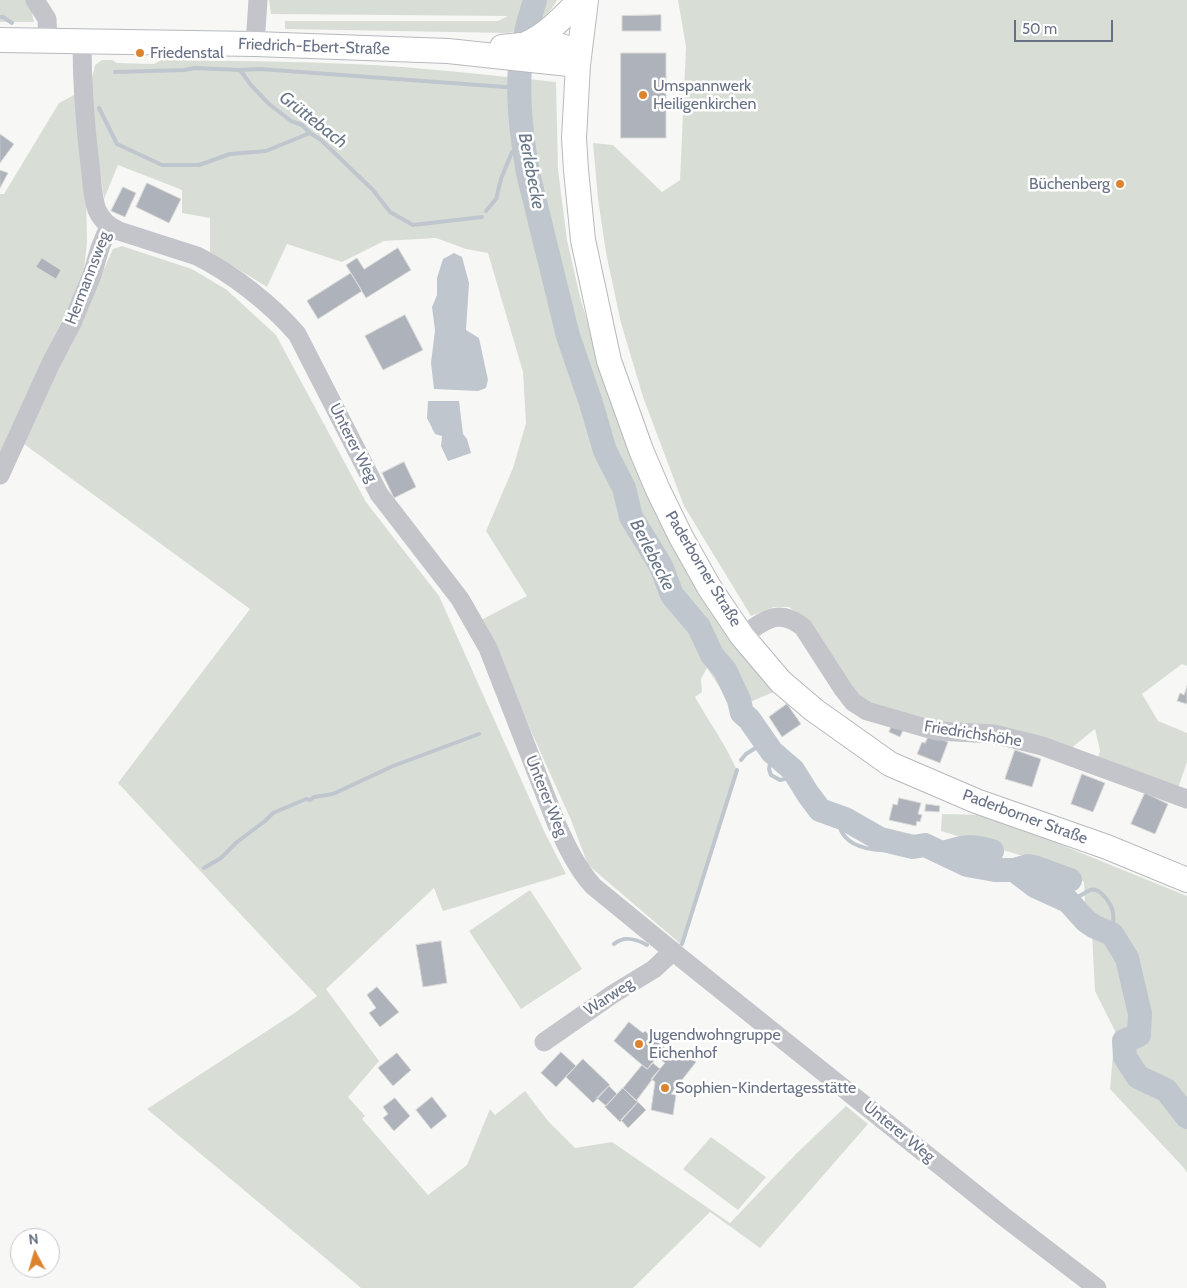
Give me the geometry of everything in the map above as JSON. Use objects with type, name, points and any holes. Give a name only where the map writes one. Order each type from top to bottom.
[{"type":"main road","points":[[526,48],[580,0]]},
{"type":"main road","name":"Paderborner Straße","points":[[586,0],[578,58],[574,138],[580,218],[609,361],[641,450],[658,490],[709,587],[742,636],[781,682],[814,710],[890,764],[959,794],[1107,846],[1187,880]]},
{"type":"main road","name":"Friedrich-Ebert-Straße","points":[[0,40],[256,44],[448,51],[526,48],[555,44],[578,58]]},
{"type":"street","points":[[36,0],[47,19],[48,41]]},
{"type":"street","points":[[256,44],[258,0]]},
{"type":"street","name":"Hermannsweg","points":[[0,475],[51,362],[72,324],[109,226],[102,219],[97,209],[93,188],[84,108],[82,42]]},
{"type":"street","name":"Unterer Weg","points":[[109,226],[197,256],[209,262],[244,286],[285,321],[297,334],[379,494],[460,599],[488,648],[566,847],[577,866],[593,886],[995,1209],[1097,1288]]},
{"type":"street","name":"Friedrichshöhe","points":[[742,636],[772,617],[787,618],[803,627],[843,689],[854,702],[867,711],[936,731],[994,734],[1042,746],[1187,799]]},
{"type":"street","name":"Warweg","points":[[544,1042],[612,994],[654,968],[673,951]]},
{"type":"shaded area","points":[[0,0],[29,0],[34,22],[0,22]]},
{"type":"shaded area","points":[[269,0],[557,0],[548,13],[536,23],[507,33],[285,29],[285,21],[498,21],[508,16],[271,14]]},
{"type":"shaded area","points":[[678,0],[1187,0],[1187,666],[1182,664],[1142,694],[1158,721],[1187,733],[1187,762],[1178,788],[1097,761],[1100,751],[1095,729],[1070,749],[867,713],[802,617],[789,607],[774,607],[751,616],[684,506],[643,397],[621,323],[606,253],[598,199],[593,143],[613,145],[662,192],[680,180],[686,47]]},
{"type":"shaded area","points":[[102,60],[112,60],[117,63],[154,64],[161,60],[377,65],[556,82],[558,170],[567,240],[580,297],[632,461],[657,517],[692,580],[776,691],[734,709],[707,668],[701,679],[702,692],[695,697],[738,773],[683,946],[588,865],[571,820],[481,620],[527,596],[486,531],[513,468],[526,423],[523,372],[488,253],[466,249],[436,238],[384,241],[342,262],[287,244],[267,287],[210,252],[210,218],[182,213],[182,190],[118,165],[104,199],[91,83],[95,65]]},
{"type":"shaded area","points":[[76,94],[86,193],[87,242],[83,279],[47,351],[0,457],[0,194],[4,194],[59,103]]},
{"type":"shaded area","points":[[122,246],[192,269],[227,290],[276,335],[366,502],[439,596],[545,833],[566,874],[443,911],[434,888],[326,989],[379,1061],[348,1097],[365,1116],[362,1119],[428,1195],[467,1165],[490,1109],[495,1115],[525,1091],[548,1121],[575,1148],[612,1142],[730,1223],[796,1154],[846,1106],[868,1124],[760,1248],[710,1212],[633,1288],[361,1288],[147,1109],[296,1012],[317,996],[118,783],[250,609],[24,444],[113,249]]},
{"type":"shaded area","points":[[454,253],[462,257],[469,283],[466,330],[479,338],[488,380],[486,388],[478,391],[434,389],[431,363],[435,330],[432,307],[437,295],[437,278],[443,259]]},
{"type":"shaded area","points":[[428,401],[459,401],[463,434],[467,439],[471,453],[448,461],[441,446],[442,436],[435,434],[427,418]]},
{"type":"shaded area","points":[[942,814],[988,815],[1187,896],[1187,1173],[1110,1089],[1115,1031],[1095,991],[1091,914],[1085,904],[1084,882],[1068,870],[941,831]]},
{"type":"shaded area","points":[[530,890],[582,969],[521,1009],[469,931]]},
{"type":"shaded area","points":[[711,1137],[766,1177],[738,1210],[683,1169]]},
{"type":"building","points":[[661,15],[661,31],[622,31],[622,16]]},
{"type":"building","name":"Umspannwerk Heiligenkirchen","points":[[621,53],[666,53],[666,138],[621,138]]},
{"type":"building","points":[[0,134],[14,144],[0,163]]},
{"type":"building","points":[[0,170],[8,173],[0,188]]},
{"type":"building","points":[[147,183],[181,199],[169,223],[136,207]]},
{"type":"building","points":[[123,187],[136,193],[125,217],[111,211]]},
{"type":"building","points":[[398,248],[411,270],[366,298],[346,265],[357,258],[364,269]]},
{"type":"building","points":[[42,258],[61,270],[56,279],[36,267]]},
{"type":"building","points":[[351,273],[362,291],[318,319],[307,301]]},
{"type":"building","points":[[405,315],[423,350],[383,370],[365,336]]},
{"type":"building","points":[[404,462],[416,487],[394,498],[382,473]]},
{"type":"building","points":[[1187,686],[1187,704],[1177,701],[1180,693],[1184,695]]},
{"type":"building","points":[[787,704],[801,724],[782,737],[769,717]]},
{"type":"building","points":[[893,723],[904,728],[900,737],[889,732]]},
{"type":"building","points":[[929,735],[948,742],[940,763],[917,754],[922,742],[925,743]]},
{"type":"building","points":[[1015,750],[1041,759],[1032,787],[1005,779]]},
{"type":"building","points":[[1082,774],[1105,783],[1093,812],[1071,804]]},
{"type":"building","points":[[1145,793],[1168,804],[1155,834],[1131,824]]},
{"type":"building","points":[[899,798],[921,803],[918,814],[922,815],[920,822],[917,821],[916,826],[889,820],[893,804],[897,805]]},
{"type":"building","points":[[926,804],[940,806],[939,812],[925,811]]},
{"type":"building","points":[[441,941],[447,983],[423,987],[416,945]]},
{"type":"building","points":[[377,987],[399,1012],[380,1027],[369,1013],[376,1008],[367,995]]},
{"type":"building","name":"Jugendwohngruppe Eichenhof","points":[[629,1022],[643,1033],[645,1031],[665,1048],[647,1069],[614,1041]]},
{"type":"building","name":"Sophien-Kindertagesstätte","points":[[668,1051],[677,1058],[683,1051],[696,1062],[671,1094],[676,1095],[673,1115],[651,1110],[655,1082],[651,1079],[665,1063],[661,1060]]},
{"type":"building","points":[[561,1052],[576,1066],[556,1087],[541,1073]]},
{"type":"building","points":[[397,1053],[411,1070],[393,1086],[378,1068]]},
{"type":"building","points":[[583,1059],[610,1085],[593,1103],[566,1077]]},
{"type":"building","points":[[653,1063],[660,1069],[636,1101],[623,1088],[642,1065],[647,1069]]},
{"type":"building","points":[[609,1086],[617,1094],[606,1106],[597,1098]]},
{"type":"building","points":[[623,1088],[638,1102],[620,1122],[605,1107]]},
{"type":"building","points":[[432,1097],[447,1116],[431,1129],[416,1110]]},
{"type":"building","points":[[395,1098],[410,1116],[394,1131],[383,1118],[388,1114],[383,1107]]},
{"type":"building","points":[[638,1102],[646,1110],[628,1128],[621,1120]]},
{"type":"waterway","name":"Berlebecke","points":[[535,0],[524,42],[519,81],[521,121],[528,173],[568,336],[605,451],[624,488],[631,517],[661,566],[672,595],[699,627],[712,655],[725,670],[739,700],[742,713],[749,719],[772,752],[793,770],[820,810],[845,819],[880,839],[913,847],[925,845],[967,865],[995,870],[1014,870],[1035,886],[1068,901],[1086,921],[1112,934],[1127,958],[1140,1014],[1139,1035],[1124,1041],[1125,1057],[1138,1077],[1166,1090],[1187,1117]]},
{"type":"waterway","name":"Grüttebach","points":[[0,17],[12,23]]},
{"type":"waterway","name":"Grüttebach","points":[[115,72],[185,70],[194,68],[240,70],[269,104],[291,121],[302,125],[321,140],[373,190],[390,212],[413,225],[482,217]]},
{"type":"waterway","points":[[240,70],[260,69],[519,88]]},
{"type":"waterway","points":[[99,108],[117,144],[162,165],[199,165],[230,154],[266,151],[310,133]]},
{"type":"waterway","name":"Grüttebach","points":[[486,211],[496,199],[501,179],[512,152],[523,146]]},
{"type":"waterway","points":[[204,868],[221,858],[237,842],[273,813],[306,799],[310,800],[314,797],[333,794],[393,766],[479,734]]},
{"type":"waterway","points":[[741,760],[746,754],[765,742]]},
{"type":"waterway","points":[[772,752],[769,769],[771,775],[780,780],[797,776]]},
{"type":"waterway","points":[[682,944],[737,770]]},
{"type":"waterway","points":[[838,817],[840,829],[846,838],[855,844],[878,850],[913,847]]},
{"type":"waterway","points":[[943,853],[967,847],[992,851]]},
{"type":"waterway","points":[[1014,870],[1028,866],[1034,867],[1070,880]]},
{"type":"waterway","name":"Berlebecke","points":[[1068,901],[1090,890],[1101,893],[1108,901],[1112,910],[1112,934]]},
{"type":"waterway","points":[[614,944],[618,941],[630,939],[647,945]]},
{"type":"place","name":"Friedenstal","points":[[140,53]]},
{"type":"place","name":"Umspannwerk Heiligenkirchen","points":[[643,95]]},
{"type":"place","name":"Büchenberg","points":[[1120,184]]},
{"type":"place","name":"Jugendwohngruppe Eichenhof","points":[[639,1044]]},
{"type":"place","name":"Sophien-Kindertagesstätte","points":[[665,1088]]}]
